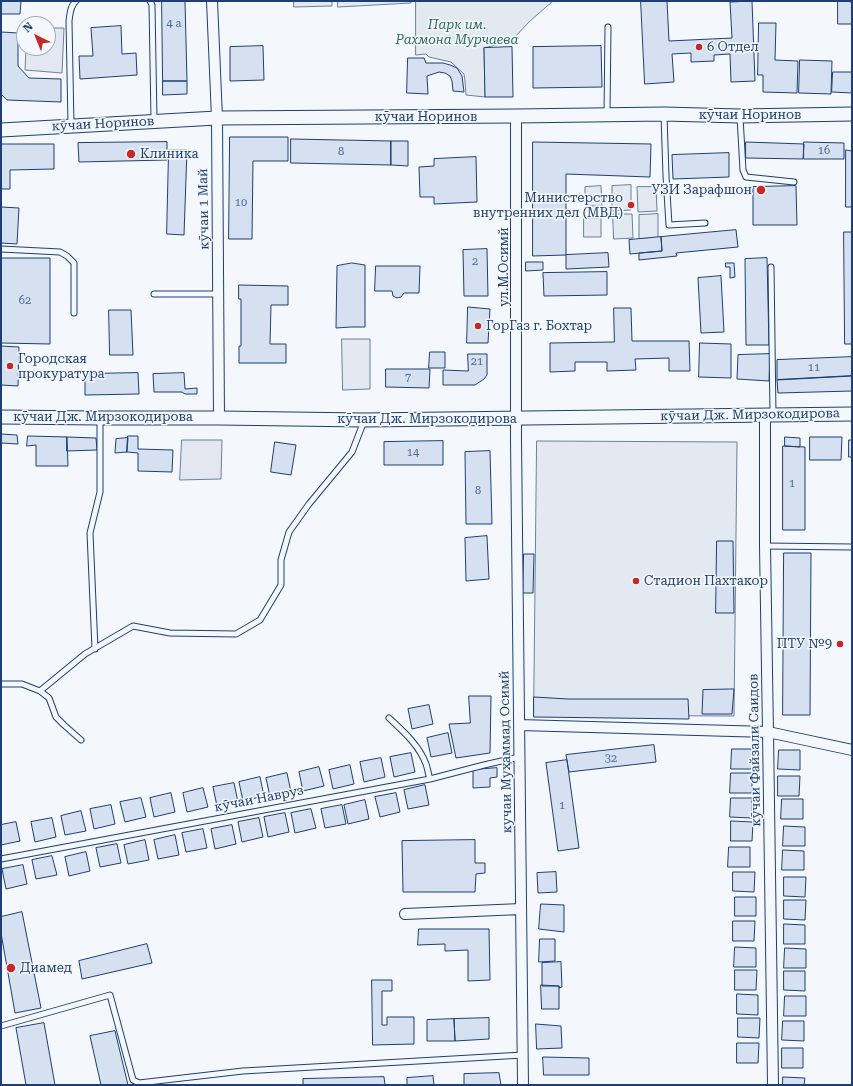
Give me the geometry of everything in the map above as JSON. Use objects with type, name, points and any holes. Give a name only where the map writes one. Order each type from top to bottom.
[{"type":"street","name":"кӯчаи 1 Май","points":[[212,1],[217,118],[219,418]]},
{"type":"street","name":"кӯчаи Норинов","points":[[1,130],[217,118],[664,114],[740,116],[852,114]]},
{"type":"street","name":"ул.М.Осимй","points":[[516,116],[517,418]]},
{"type":"street","name":"кӯчаи Дж. Мирзокодирова","points":[[1,417],[364,420],[852,414]]},
{"type":"street","name":"кӯчаи Файзали Саидов","points":[[769,415],[765,546],[773,1085]]},
{"type":"street","name":"кучаи Муҳаммад Осимй","points":[[517,418],[516,447],[523,1085]]},
{"type":"street","points":[[519,725],[768,732],[852,750]]},
{"type":"street","points":[[405,914],[521,909]]},
{"type":"lane","points":[[71,126],[70,10],[76,1]]},
{"type":"lane","points":[[150,1],[152,5],[154,122]]},
{"type":"lane","points":[[607,115],[608,27]]},
{"type":"lane","points":[[664,114],[669,225],[705,223]]},
{"type":"lane","points":[[740,116],[743,170],[746,177],[794,182]]},
{"type":"lane","points":[[1,249],[60,252],[67,256],[74,263],[74,313]]},
{"type":"lane","points":[[769,415],[772,267]]},
{"type":"lane","points":[[154,294],[218,294]]},
{"type":"lane","points":[[95,648],[90,533],[100,492],[100,418]]},
{"type":"lane","points":[[40,691],[85,654],[133,626],[170,633],[236,634],[260,620],[281,585],[281,560],[289,532],[309,504],[352,452],[364,420]]},
{"type":"lane","points":[[765,546],[852,547]]},
{"type":"lane","points":[[1,684],[22,684],[40,691],[49,698],[56,717],[64,726],[82,740]]},
{"type":"lane","points":[[389,718],[406,733],[418,748],[426,763],[430,779]]},
{"type":"lane","name":"кӯчаи Навруз","points":[[1,858],[430,779],[519,757]]},
{"type":"lane","points":[[1,1026],[110,995],[133,1080],[139,1083],[243,1071],[523,1055]]},
{"type":"green space","points":[[294,1],[332,1],[332,6],[294,7]]},
{"type":"green space","points":[[338,1],[411,1],[411,3],[338,7]]},
{"type":"green space","name":"Парк им. Рахмона Мурчаева","points":[[416,1],[553,1],[530,21],[511,41],[484,48],[485,97],[466,95],[464,74],[451,62],[429,57],[426,54],[416,55]]},
{"type":"green space","points":[[631,185],[631,210],[612,211],[612,186]]},
{"type":"green space","points":[[601,186],[602,206],[585,206],[585,187]]},
{"type":"green space","points":[[637,187],[656,187],[657,211],[638,212]]},
{"type":"green space","points":[[613,214],[632,214],[633,238],[614,239]]},
{"type":"green space","points":[[658,214],[658,239],[639,239],[639,215]]},
{"type":"green space","points":[[584,218],[601,218],[601,237],[584,237]]},
{"type":"green space","points":[[342,339],[370,339],[370,389],[343,390]]},
{"type":"green space","points":[[537,441],[737,442],[734,716],[534,715]]},
{"type":"shaded area","points":[[56,28],[64,28],[62,73],[25,70],[26,56],[56,56]]},
{"type":"shaded area","points":[[182,440],[222,440],[221,479],[180,480]]},
{"type":"building","points":[[1,1],[21,1],[20,14],[1,14]]},
{"type":"building","points":[[162,1],[185,1],[187,81],[163,81]]},
{"type":"building","name":"6 Отдел","points":[[641,1],[667,1],[669,41],[732,38],[730,2],[752,1],[755,81],[731,82],[730,54],[714,55],[714,61],[691,62],[691,53],[672,54],[674,82],[645,84]]},
{"type":"building","points":[[838,1],[851,1],[852,24],[838,24]]},
{"type":"building","points":[[759,23],[776,23],[775,60],[798,61],[797,93],[763,92],[763,75],[758,75]]},
{"type":"building","points":[[121,26],[122,54],[136,53],[137,75],[80,79],[79,56],[93,56],[91,28]]},
{"type":"building","points":[[1,32],[16,33],[16,56],[18,56],[18,66],[29,78],[61,79],[61,102],[7,100],[1,94]]},
{"type":"building","points":[[263,46],[264,80],[230,81],[230,47]]},
{"type":"building","points":[[601,46],[602,87],[533,88],[533,47]]},
{"type":"building","points":[[512,47],[513,97],[485,97],[484,48]]},
{"type":"building","points":[[408,58],[424,58],[426,63],[443,63],[457,68],[462,76],[464,92],[453,91],[450,76],[439,72],[427,76],[428,94],[407,93]]},
{"type":"building","points":[[800,60],[832,61],[831,94],[799,93]]},
{"type":"building","points":[[833,72],[852,72],[852,93],[832,92]]},
{"type":"building","points":[[163,81],[187,81],[187,94],[163,95]]},
{"type":"building","points":[[230,137],[288,137],[288,161],[253,161],[252,239],[229,239]]},
{"type":"building","points":[[291,139],[391,141],[391,165],[291,163]]},
{"type":"building","points":[[391,141],[408,141],[408,166],[391,165]]},
{"type":"building","points":[[167,142],[167,160],[79,162],[78,143]]},
{"type":"building","points":[[533,142],[651,144],[650,177],[566,174],[566,255],[533,256]]},
{"type":"building","points":[[746,142],[804,144],[803,159],[746,158]]},
{"type":"building","points":[[804,142],[844,143],[844,159],[804,159]]},
{"type":"building","points":[[1,144],[54,144],[54,169],[10,170],[10,189],[1,189]]},
{"type":"building","points":[[169,150],[187,150],[184,235],[167,234]]},
{"type":"building","points":[[846,150],[852,151],[852,207],[846,207]]},
{"type":"building","points":[[729,153],[729,177],[673,179],[672,155]]},
{"type":"building","points":[[476,157],[477,202],[434,204],[434,197],[420,197],[419,167],[434,166],[434,159]]},
{"type":"building","points":[[796,186],[797,225],[753,225],[753,187]]},
{"type":"building","points":[[1,207],[19,208],[17,244],[1,243]]},
{"type":"building","points":[[736,230],[738,247],[676,253],[677,256],[639,260],[639,253],[662,251],[661,237]]},
{"type":"building","points":[[844,232],[852,232],[852,344],[845,344]]},
{"type":"building","points":[[661,237],[662,251],[630,254],[629,240]]},
{"type":"building","points":[[487,249],[488,296],[464,296],[463,250]]},
{"type":"building","points":[[608,253],[609,267],[566,269],[566,255]]},
{"type":"building","points":[[1,258],[50,258],[50,344],[1,343]]},
{"type":"building","points":[[767,258],[769,345],[746,345],[745,259]]},
{"type":"building","points":[[526,262],[543,262],[543,270],[526,271]]},
{"type":"building","points":[[352,263],[365,265],[365,327],[336,328],[337,266]]},
{"type":"building","points":[[726,263],[734,263],[735,277],[730,278],[730,267],[726,267]]},
{"type":"building","points":[[376,266],[420,266],[419,293],[404,293],[401,297],[397,298],[393,296],[392,291],[375,291]]},
{"type":"building","points":[[607,272],[607,295],[544,296],[543,273]]},
{"type":"building","points":[[721,276],[724,332],[701,333],[698,278]]},
{"type":"building","points":[[239,285],[288,286],[288,305],[271,305],[270,344],[286,344],[286,363],[239,363],[239,346],[241,346],[241,299],[239,299]]},
{"type":"building","name":"ГорГаз г. Бохтар","points":[[468,307],[490,309],[488,343],[467,343]]},
{"type":"building","points":[[614,308],[631,308],[632,341],[689,341],[690,371],[669,371],[669,358],[635,359],[636,370],[607,371],[607,362],[575,362],[575,371],[550,372],[550,343],[614,342]]},
{"type":"building","points":[[109,310],[131,310],[133,355],[110,355]]},
{"type":"building","points":[[700,343],[731,344],[731,378],[699,377]]},
{"type":"building","name":"Городская прокуратура","points":[[1,346],[19,347],[18,386],[1,385]]},
{"type":"building","points":[[430,352],[445,352],[445,368],[429,368]]},
{"type":"building","points":[[468,354],[487,354],[487,375],[484,379],[475,385],[443,385],[443,370],[468,371]]},
{"type":"building","points":[[770,354],[769,381],[737,379],[738,355]]},
{"type":"building","points":[[852,357],[852,376],[777,380],[777,360]]},
{"type":"building","points":[[386,369],[430,369],[429,388],[386,387]]},
{"type":"building","points":[[138,373],[139,394],[85,395],[85,374]]},
{"type":"building","points":[[184,373],[185,389],[197,388],[197,394],[185,394],[182,392],[154,392],[153,374]]},
{"type":"building","points":[[852,376],[852,391],[778,393],[777,380]]},
{"type":"building","points":[[1,434],[17,435],[18,444],[1,443]]},
{"type":"building","points":[[28,436],[67,437],[68,466],[36,466],[36,445],[27,446]]},
{"type":"building","points":[[128,436],[138,436],[138,449],[173,450],[172,472],[138,471],[138,453],[127,452]]},
{"type":"building","points":[[67,437],[96,438],[97,450],[67,451]]},
{"type":"building","points":[[785,437],[800,438],[800,447],[785,446]]},
{"type":"building","points":[[810,437],[842,437],[841,460],[810,460]]},
{"type":"building","points":[[128,438],[127,452],[115,453],[116,439]]},
{"type":"building","points":[[849,440],[852,440],[852,457],[849,457]]},
{"type":"building","points":[[443,441],[443,465],[384,465],[384,442]]},
{"type":"building","points":[[275,442],[296,445],[291,475],[271,472]]},
{"type":"building","points":[[783,446],[805,447],[805,530],[783,530]]},
{"type":"building","points":[[490,451],[492,524],[466,524],[465,452]]},
{"type":"building","points":[[487,536],[489,579],[466,581],[465,538]]},
{"type":"building","points":[[717,541],[733,541],[734,613],[716,613]]},
{"type":"building","points":[[784,553],[811,553],[810,715],[783,715]]},
{"type":"building","points":[[524,554],[534,554],[533,593],[523,593]]},
{"type":"building","points":[[734,689],[732,714],[702,714],[703,690]]},
{"type":"building","points":[[469,696],[491,696],[490,753],[456,758],[449,724],[470,723]]},
{"type":"building","points":[[534,697],[568,699],[688,699],[689,719],[534,717]]},
{"type":"building","points":[[429,705],[433,724],[412,729],[408,709]]},
{"type":"building","points":[[448,733],[452,753],[431,757],[427,738]]},
{"type":"building","points":[[654,745],[656,762],[569,772],[566,755]]},
{"type":"building","points":[[732,749],[753,749],[753,769],[731,769]]},
{"type":"building","points":[[779,750],[800,750],[800,770],[778,769]]},
{"type":"building","points":[[411,753],[415,772],[394,777],[390,757]]},
{"type":"building","points":[[381,758],[385,777],[364,782],[360,762]]},
{"type":"building","points":[[567,760],[579,848],[558,851],[546,763]]},
{"type":"building","points":[[350,765],[354,784],[333,789],[329,770]]},
{"type":"building","points":[[319,767],[324,786],[303,791],[299,772]]},
{"type":"building","points":[[497,768],[497,777],[490,778],[490,787],[473,788],[473,770]]},
{"type":"building","points":[[287,773],[291,792],[270,797],[266,778]]},
{"type":"building","points":[[731,773],[752,773],[752,793],[730,793]]},
{"type":"building","points":[[778,776],[800,776],[799,796],[778,796]]},
{"type":"building","points":[[260,777],[264,796],[243,801],[239,782]]},
{"type":"building","points":[[234,783],[238,802],[217,806],[213,787]]},
{"type":"building","points":[[425,785],[429,805],[408,809],[404,790]]},
{"type":"building","points":[[203,788],[208,807],[187,812],[183,793]]},
{"type":"building","points":[[171,793],[175,812],[154,817],[150,798]]},
{"type":"building","points":[[396,793],[400,812],[380,817],[375,797]]},
{"type":"building","points":[[141,798],[146,817],[125,822],[120,802]]},
{"type":"building","points":[[731,798],[752,798],[752,818],[730,817]]},
{"type":"building","points":[[782,799],[803,799],[803,819],[781,819]]},
{"type":"building","points":[[365,800],[369,819],[348,824],[344,805]]},
{"type":"building","points":[[111,805],[115,824],[94,829],[90,809]]},
{"type":"building","points":[[342,805],[346,824],[325,828],[321,809]]},
{"type":"building","points":[[311,809],[316,828],[295,833],[291,813]]},
{"type":"building","points":[[81,811],[86,831],[65,835],[61,816]]},
{"type":"building","points":[[285,813],[289,832],[268,837],[264,817]]},
{"type":"building","points":[[52,818],[56,837],[35,842],[31,822]]},
{"type":"building","points":[[259,818],[263,837],[242,842],[238,822]]},
{"type":"building","points":[[731,821],[753,822],[752,841],[731,841]]},
{"type":"building","points":[[16,822],[20,841],[1,845],[1,825]]},
{"type":"building","points":[[232,825],[236,844],[215,849],[211,829]]},
{"type":"building","points":[[784,826],[805,827],[805,846],[783,846]]},
{"type":"building","points":[[203,829],[207,848],[186,852],[182,833]]},
{"type":"building","points":[[175,835],[179,855],[158,859],[154,840]]},
{"type":"building","points":[[145,840],[149,860],[128,864],[124,845]]},
{"type":"building","points":[[475,840],[475,863],[485,863],[485,873],[476,874],[475,892],[403,892],[402,841]]},
{"type":"building","points":[[117,844],[121,863],[100,867],[96,848]]},
{"type":"building","points":[[729,847],[750,847],[750,867],[728,867]]},
{"type":"building","points":[[783,850],[804,851],[804,870],[782,870]]},
{"type":"building","points":[[86,852],[90,871],[69,876],[65,857]]},
{"type":"building","points":[[52,856],[57,875],[36,879],[32,860]]},
{"type":"building","points":[[23,865],[27,884],[6,889],[2,869]]},
{"type":"building","points":[[556,872],[557,892],[538,893],[537,873]]},
{"type":"building","points":[[733,872],[755,872],[754,892],[733,891]]},
{"type":"building","points":[[784,877],[806,877],[805,897],[784,896]]},
{"type":"building","points":[[735,897],[756,897],[756,916],[735,916]]},
{"type":"building","points":[[784,900],[806,900],[805,920],[784,919]]},
{"type":"building","points":[[541,904],[564,905],[564,932],[539,929]]},
{"type":"building","points":[[22,912],[41,1008],[15,1013],[1,933],[1,917]]},
{"type":"building","points":[[733,921],[755,921],[754,941],[733,941]]},
{"type":"building","points":[[784,924],[805,925],[805,944],[784,944]]},
{"type":"building","points":[[419,929],[489,929],[490,980],[468,981],[468,950],[445,951],[445,944],[418,945]]},
{"type":"building","points":[[540,939],[555,939],[555,961],[539,962]]},
{"type":"building","points":[[147,944],[152,963],[82,979],[79,961]]},
{"type":"building","points":[[735,947],[756,948],[756,967],[734,967]]},
{"type":"building","points":[[785,948],[806,949],[806,968],[784,968]]},
{"type":"building","points":[[561,962],[562,987],[542,986],[542,963]]},
{"type":"building","points":[[735,970],[757,970],[756,990],[735,990]]},
{"type":"building","points":[[784,971],[805,971],[805,991],[784,990]]},
{"type":"building","points":[[372,980],[392,980],[392,991],[382,991],[382,1025],[387,1025],[387,1017],[414,1017],[414,1044],[373,1045]]},
{"type":"building","points":[[541,985],[559,986],[559,1009],[542,1009]]},
{"type":"building","points":[[737,994],[758,995],[758,1015],[737,1014]]},
{"type":"building","points":[[785,996],[806,996],[806,1016],[784,1016]]},
{"type":"building","points":[[489,1018],[489,1039],[455,1041],[454,1019]]},
{"type":"building","points":[[738,1018],[760,1018],[759,1038],[738,1037]]},
{"type":"building","points":[[454,1019],[455,1041],[427,1041],[427,1020]]},
{"type":"building","points":[[783,1021],[804,1021],[804,1041],[782,1040]]},
{"type":"building","points":[[44,1023],[55,1085],[26,1085],[16,1028]]},
{"type":"building","points":[[536,1024],[561,1026],[562,1048],[537,1049]]},
{"type":"building","points":[[115,1031],[128,1085],[101,1085],[90,1036]]},
{"type":"building","points":[[737,1043],[759,1043],[758,1063],[737,1063]]},
{"type":"building","points":[[782,1048],[803,1048],[803,1068],[782,1068]]},
{"type":"building","points":[[543,1057],[589,1058],[589,1075],[544,1075]]},
{"type":"building","points":[[499,1073],[501,1085],[464,1085],[464,1074]]},
{"type":"building","points":[[433,1076],[434,1085],[407,1085],[407,1078]]},
{"type":"building","points":[[384,1077],[385,1085],[303,1085],[303,1079]]},
{"type":"building","points":[[783,1077],[805,1078],[804,1085],[783,1085]]},
{"type":"place","name":"6 Отдел","points":[[699,47]]},
{"type":"place","name":"Клиника","points":[[131,154]]},
{"type":"place","name":"УЗИ Зарафшон","points":[[761,190]]},
{"type":"place","name":"Министерство внутренних дел (МВД)","points":[[631,205]]},
{"type":"place","name":"ГорГаз г. Бохтар","points":[[478,326]]},
{"type":"place","name":"Городская прокуратура","points":[[10,366]]},
{"type":"place","name":"Стадион Пахтакор","points":[[636,581]]},
{"type":"place","name":"ПТУ №9","points":[[840,644]]},
{"type":"place","name":"Диамед","points":[[11,968]]}]
